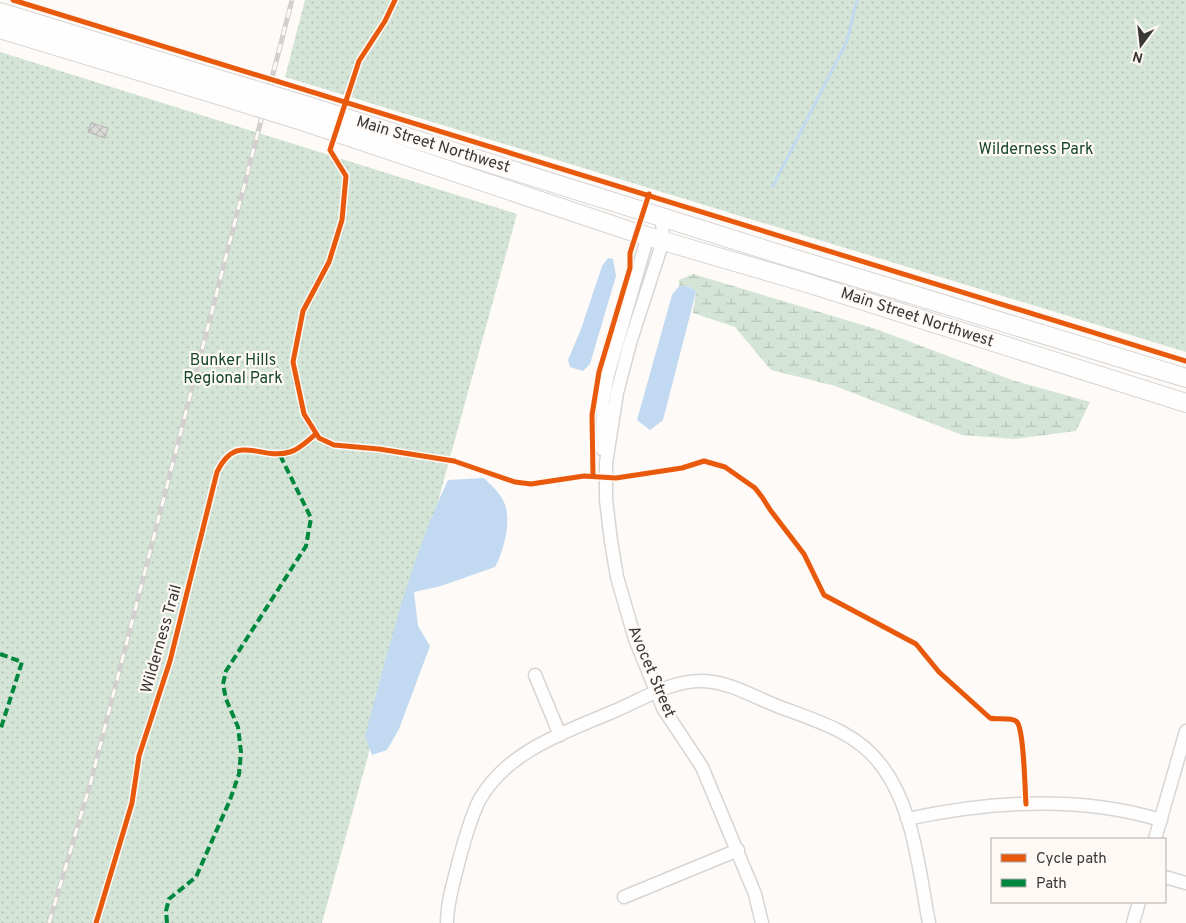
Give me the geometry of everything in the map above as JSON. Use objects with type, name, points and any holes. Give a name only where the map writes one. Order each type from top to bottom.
[{"type":"main road","name":"Main Street Northwest","points":[[0,12],[807,283],[1186,403]]},
{"type":"main road","name":"Main Street Northwest","points":[[0,29],[223,88]]},
{"type":"main road","name":"Main Street Northwest","points":[[303,113],[659,232],[779,254],[1186,378]]},
{"type":"street","name":"Avocet Street","points":[[659,232],[614,349],[606,384],[603,401],[602,448],[606,463],[608,520],[617,577],[635,639],[664,708],[702,767],[755,894],[762,923]]},
{"type":"street","points":[[535,675],[560,735]]},
{"type":"street","points":[[447,923],[449,900],[464,841],[481,799],[504,769],[531,749],[560,735],[657,693],[690,681],[717,682],[824,723],[852,737],[882,765],[897,792],[907,819],[929,923]]},
{"type":"street","points":[[1155,838],[1186,731]]},
{"type":"street","points":[[907,819],[972,806],[1063,803],[1110,807],[1161,820]]},
{"type":"street","points":[[624,897],[738,850]]},
{"type":"street","points":[[1166,877],[1186,883]]},
{"type":"street","points":[[1133,923],[1139,903]]},
{"type":"green space","name":"Wilderness Park","points":[[305,0],[1186,0],[1186,352],[285,77]]},
{"type":"green space","name":"Bunker Hills Regional Park","points":[[0,52],[517,214],[322,923],[0,923]]},
{"type":"green space","points":[[693,274],[876,329],[1012,380],[1090,402],[1076,431],[1014,439],[962,435],[835,386],[771,370],[735,327],[693,313],[696,292],[690,287],[679,286],[679,280]]},
{"type":"water","points":[[608,258],[613,259],[616,276],[590,364],[583,371],[570,367],[568,360],[581,329],[602,266]]},
{"type":"water","points":[[679,286],[690,287],[696,292],[663,420],[650,430],[637,420],[672,295]]},
{"type":"water","points":[[484,478],[500,496],[506,510],[506,535],[498,560],[495,567],[441,586],[414,592],[418,626],[430,646],[399,729],[387,750],[372,755],[365,736],[401,606],[434,511],[448,480]]},
{"type":"building","points":[[91,123],[108,128],[105,138],[88,132]]},
{"type":"waterway","points":[[773,186],[847,41],[857,0]]},
{"type":"railway","points":[[49,923],[91,781],[292,0]]},
{"type":"marked path","points":[[167,923],[166,911],[169,899],[196,877],[230,800],[239,774],[241,752],[238,727],[226,699],[223,684],[226,671],[306,546],[311,518],[279,453]]},
{"type":"marked path","points":[[0,654],[22,662],[0,731]]},
{"type":"cycle path","points":[[13,0],[1186,361]]},
{"type":"cycle path","points":[[395,0],[385,21],[359,61],[330,150],[346,176],[342,220],[329,262],[303,311],[293,362],[304,414],[319,438],[334,445],[379,449],[454,461],[515,482],[531,484],[584,476],[616,478],[682,468],[704,461],[725,467],[755,488],[762,497],[804,554],[824,595],[916,644],[939,672],[990,718],[1015,720],[1017,722],[1023,748],[1026,804]]},
{"type":"cycle path","points":[[593,476],[592,415],[599,372],[630,268],[630,253],[649,194]]},
{"type":"cycle path","name":"Wilderness Trail","points":[[96,923],[132,803],[139,756],[170,661],[217,472],[232,453],[241,450],[279,454],[290,452],[301,447],[316,434]]}]
